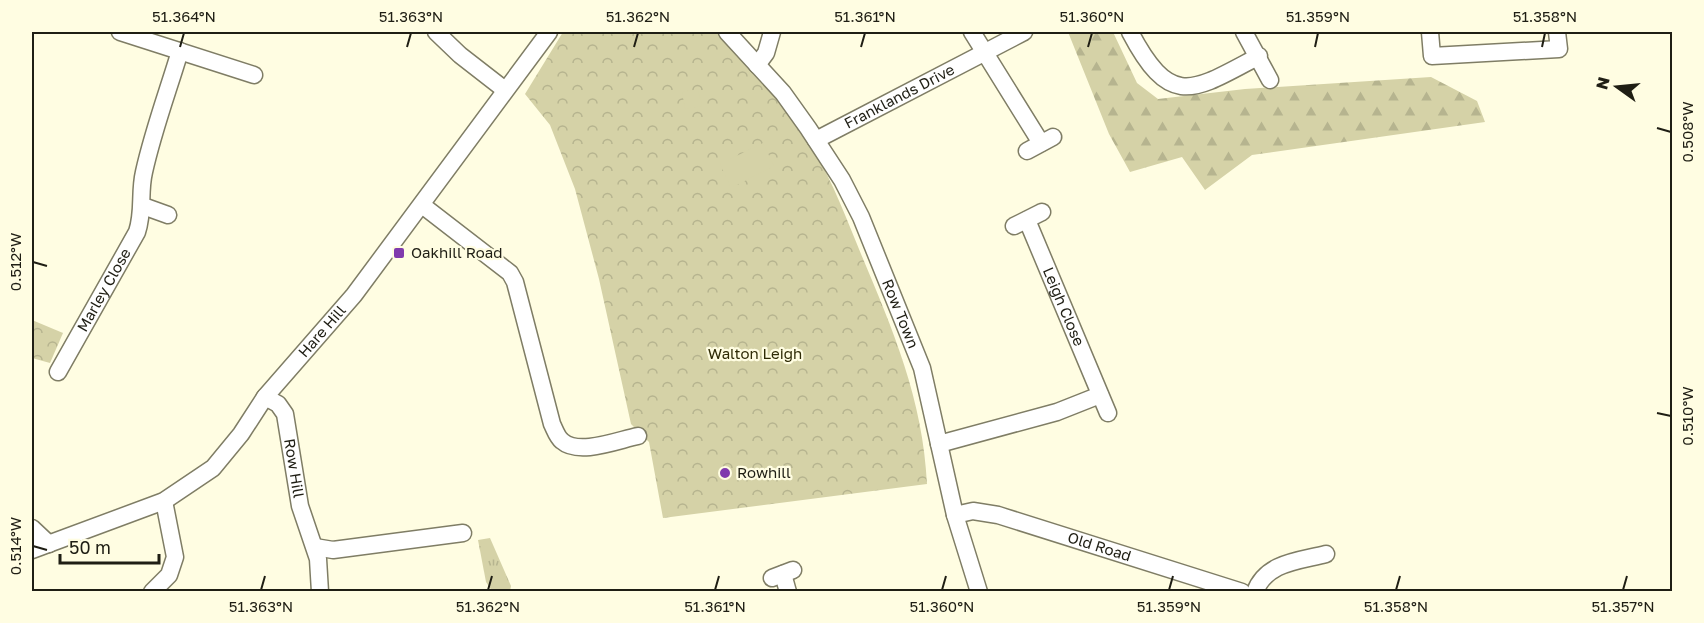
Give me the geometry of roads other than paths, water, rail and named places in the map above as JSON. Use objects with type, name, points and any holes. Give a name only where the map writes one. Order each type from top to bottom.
[{"type":"street","points":[[124,32],[254,75]]},
{"type":"street","points":[[436,32],[460,55],[505,90]]},
{"type":"street","name":"Hare Hill","points":[[32,550],[164,501],[213,468],[241,434],[265,398],[354,295],[549,32]]},
{"type":"street","name":"Row Town","points":[[727,32],[783,93],[842,180],[861,217],[922,368],[955,515],[979,591]]},
{"type":"street","points":[[757,64],[766,53],[772,32]]},
{"type":"street","points":[[972,32],[1041,143]]},
{"type":"street","name":"Franklands Drive","points":[[816,140],[1024,32]]},
{"type":"street","points":[[1130,32],[1144,58],[1162,79],[1182,87],[1204,85],[1259,56]]},
{"type":"street","points":[[1244,32],[1270,80]]},
{"type":"street","points":[[1430,32],[1432,56],[1558,49],[1557,32]]},
{"type":"street","name":"Marley Close","points":[[58,372],[137,232],[143,206],[142,183],[148,156],[180,51]]},
{"type":"street","points":[[422,205],[510,273],[515,282],[552,424],[562,442],[571,447],[581,447],[638,436]]},
{"type":"street","points":[[143,206],[168,215]]},
{"type":"street","name":"Leigh Close","points":[[1028,219],[1108,413]]},
{"type":"street","points":[[939,444],[1057,412],[1100,395]]},
{"type":"street","name":"Row Hill","points":[[265,398],[278,404],[285,414],[300,506],[315,547],[320,591]]},
{"type":"street","points":[[152,591],[169,575],[175,557],[164,501]]},
{"type":"street","name":"Old Road","points":[[955,515],[973,511],[998,515],[1242,591]]},
{"type":"street","points":[[32,528],[49,544]]},
{"type":"street","points":[[315,547],[323,551],[463,533]]},
{"type":"street","points":[[1255,591],[1266,572],[1283,565],[1326,554]]},
{"type":"street","points":[[783,574],[788,591]]},
{"type":"place","name":"Oakhill Road","points":[[399,253]]},
{"type":"place","name":"Rowhill","points":[[725,473]]},
{"type":"park label","name":"Walton Leigh","points":[[755,354]]}]
